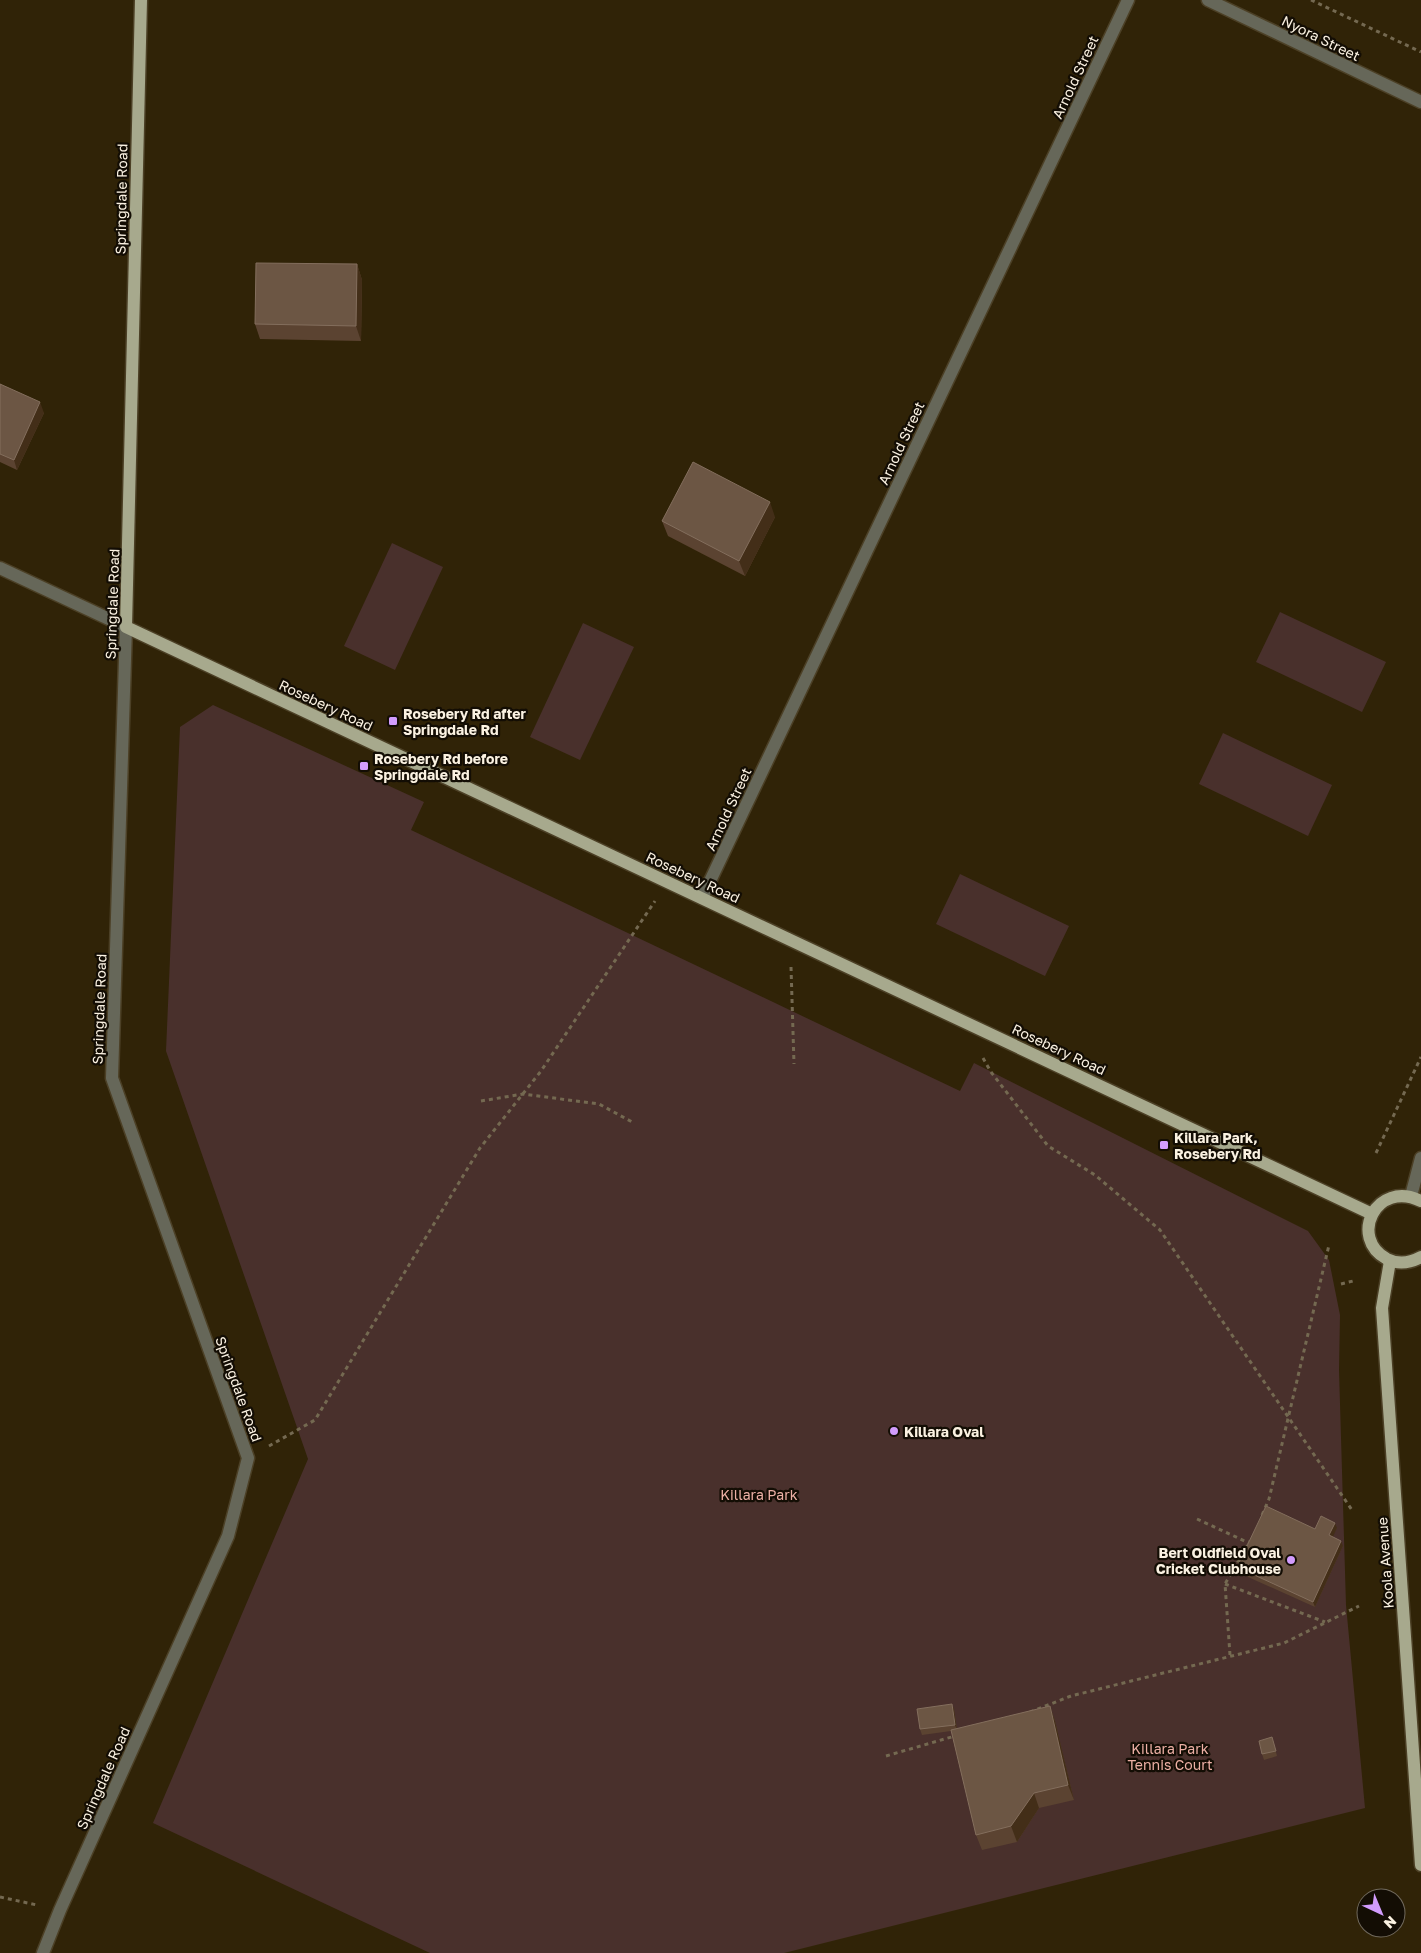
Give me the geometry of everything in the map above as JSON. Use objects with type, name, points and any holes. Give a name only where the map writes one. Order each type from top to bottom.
[{"type":"main road","name":"Springdale Road","points":[[126,627],[141,0]]},
{"type":"main road","name":"Rosebery Road","points":[[126,627],[1372,1214]]},
{"type":"main road","points":[[1416,1198],[1400,1195],[1389,1198],[1379,1204],[1372,1214],[1369,1224],[1369,1236],[1373,1246],[1380,1255],[1390,1260],[1400,1263],[1411,1262],[1421,1257]]},
{"type":"main road","name":"Koola Avenue","points":[[1390,1260],[1382,1308],[1421,1865]]},
{"type":"street","name":"Arnold Street","points":[[702,898],[1128,0]]},
{"type":"street","name":"Nyora Street","points":[[1208,0],[1421,102]]},
{"type":"street","name":"Rosebery Road","points":[[0,568],[126,627]]},
{"type":"street","name":"Springdale Road","points":[[42,1953],[228,1536],[248,1458],[112,1078],[126,627]]},
{"type":"street","points":[[1416,1198],[1421,1158]]},
{"type":"path","points":[[1311,0],[1421,52]]},
{"type":"path","points":[[248,1458],[315,1420],[480,1148],[541,1071],[668,882]]},
{"type":"path","points":[[790,939],[794,1064]]},
{"type":"path","points":[[1376,1153],[1421,1056]]},
{"type":"path","points":[[983,1057],[991,1072],[1048,1146],[1095,1175],[1160,1230],[1352,1510]]},
{"type":"path","points":[[480,1101],[523,1094],[599,1104],[634,1123]]},
{"type":"path","points":[[1261,1517],[1269,1500],[1329,1244]]},
{"type":"path","points":[[1341,1284],[1353,1281]]},
{"type":"path","points":[[1197,1519],[1249,1543]]},
{"type":"path","points":[[1230,1655],[1225,1584],[1253,1534]]},
{"type":"path","points":[[1225,1584],[1325,1622]]},
{"type":"path","points":[[1025,1713],[1071,1696],[1284,1643],[1359,1606]]},
{"type":"path","points":[[886,1756],[960,1735]]},
{"type":"path","points":[[0,1897],[60,1910]]},
{"type":"green space","points":[[392,543],[443,567],[395,670],[344,646]]},
{"type":"green space","points":[[1280,612],[1386,662],[1362,712],[1256,662]]},
{"type":"green space","points":[[583,623],[634,647],[580,760],[530,737]]},
{"type":"green space","name":"Killara Park","points":[[213,705],[424,802],[411,830],[960,1091],[974,1063],[1308,1231],[1329,1260],[1340,1315],[1339,1370],[1346,1605],[1365,1808],[784,1953],[430,1953],[153,1823],[308,1459],[166,1051],[180,727]]},
{"type":"green space","points":[[1223,733],[1332,785],[1308,836],[1199,784]]},
{"type":"green space","points":[[960,874],[1069,926],[1045,976],[936,924]]},
{"type":"building","points":[[256,263],[357,264],[356,326],[255,324]]},
{"type":"building","points":[[0,384],[40,402],[14,460],[0,454]]},
{"type":"building","points":[[693,462],[770,502],[739,561],[662,521]]},
{"type":"building","name":"Bert Oldfield Oval Cricket Clubhouse","points":[[1266,1506],[1315,1529],[1321,1516],[1335,1523],[1329,1535],[1341,1541],[1313,1602],[1237,1567]]},
{"type":"building","points":[[952,1704],[955,1725],[920,1729],[917,1709]]},
{"type":"building","points":[[1050,1706],[1068,1785],[1034,1793],[1011,1826],[976,1835],[951,1730]]},
{"type":"building","points":[[1272,1737],[1276,1751],[1262,1754],[1259,1741]]},
{"type":"place","name":"Rosebery Rd after Springdale Rd","points":[[393,721]]},
{"type":"place","name":"Rosebery Rd before Springdale Rd","points":[[364,766]]},
{"type":"place","name":"Killara Park, Rosebery Rd","points":[[1164,1145]]},
{"type":"place","name":"Killara Oval","points":[[894,1431]]},
{"type":"place","name":"Bert Oldfield Oval Cricket Clubhouse","points":[[1291,1560]]},
{"type":"park label","name":"Killara Park Tennis Court","points":[[1170,1756]]}]
